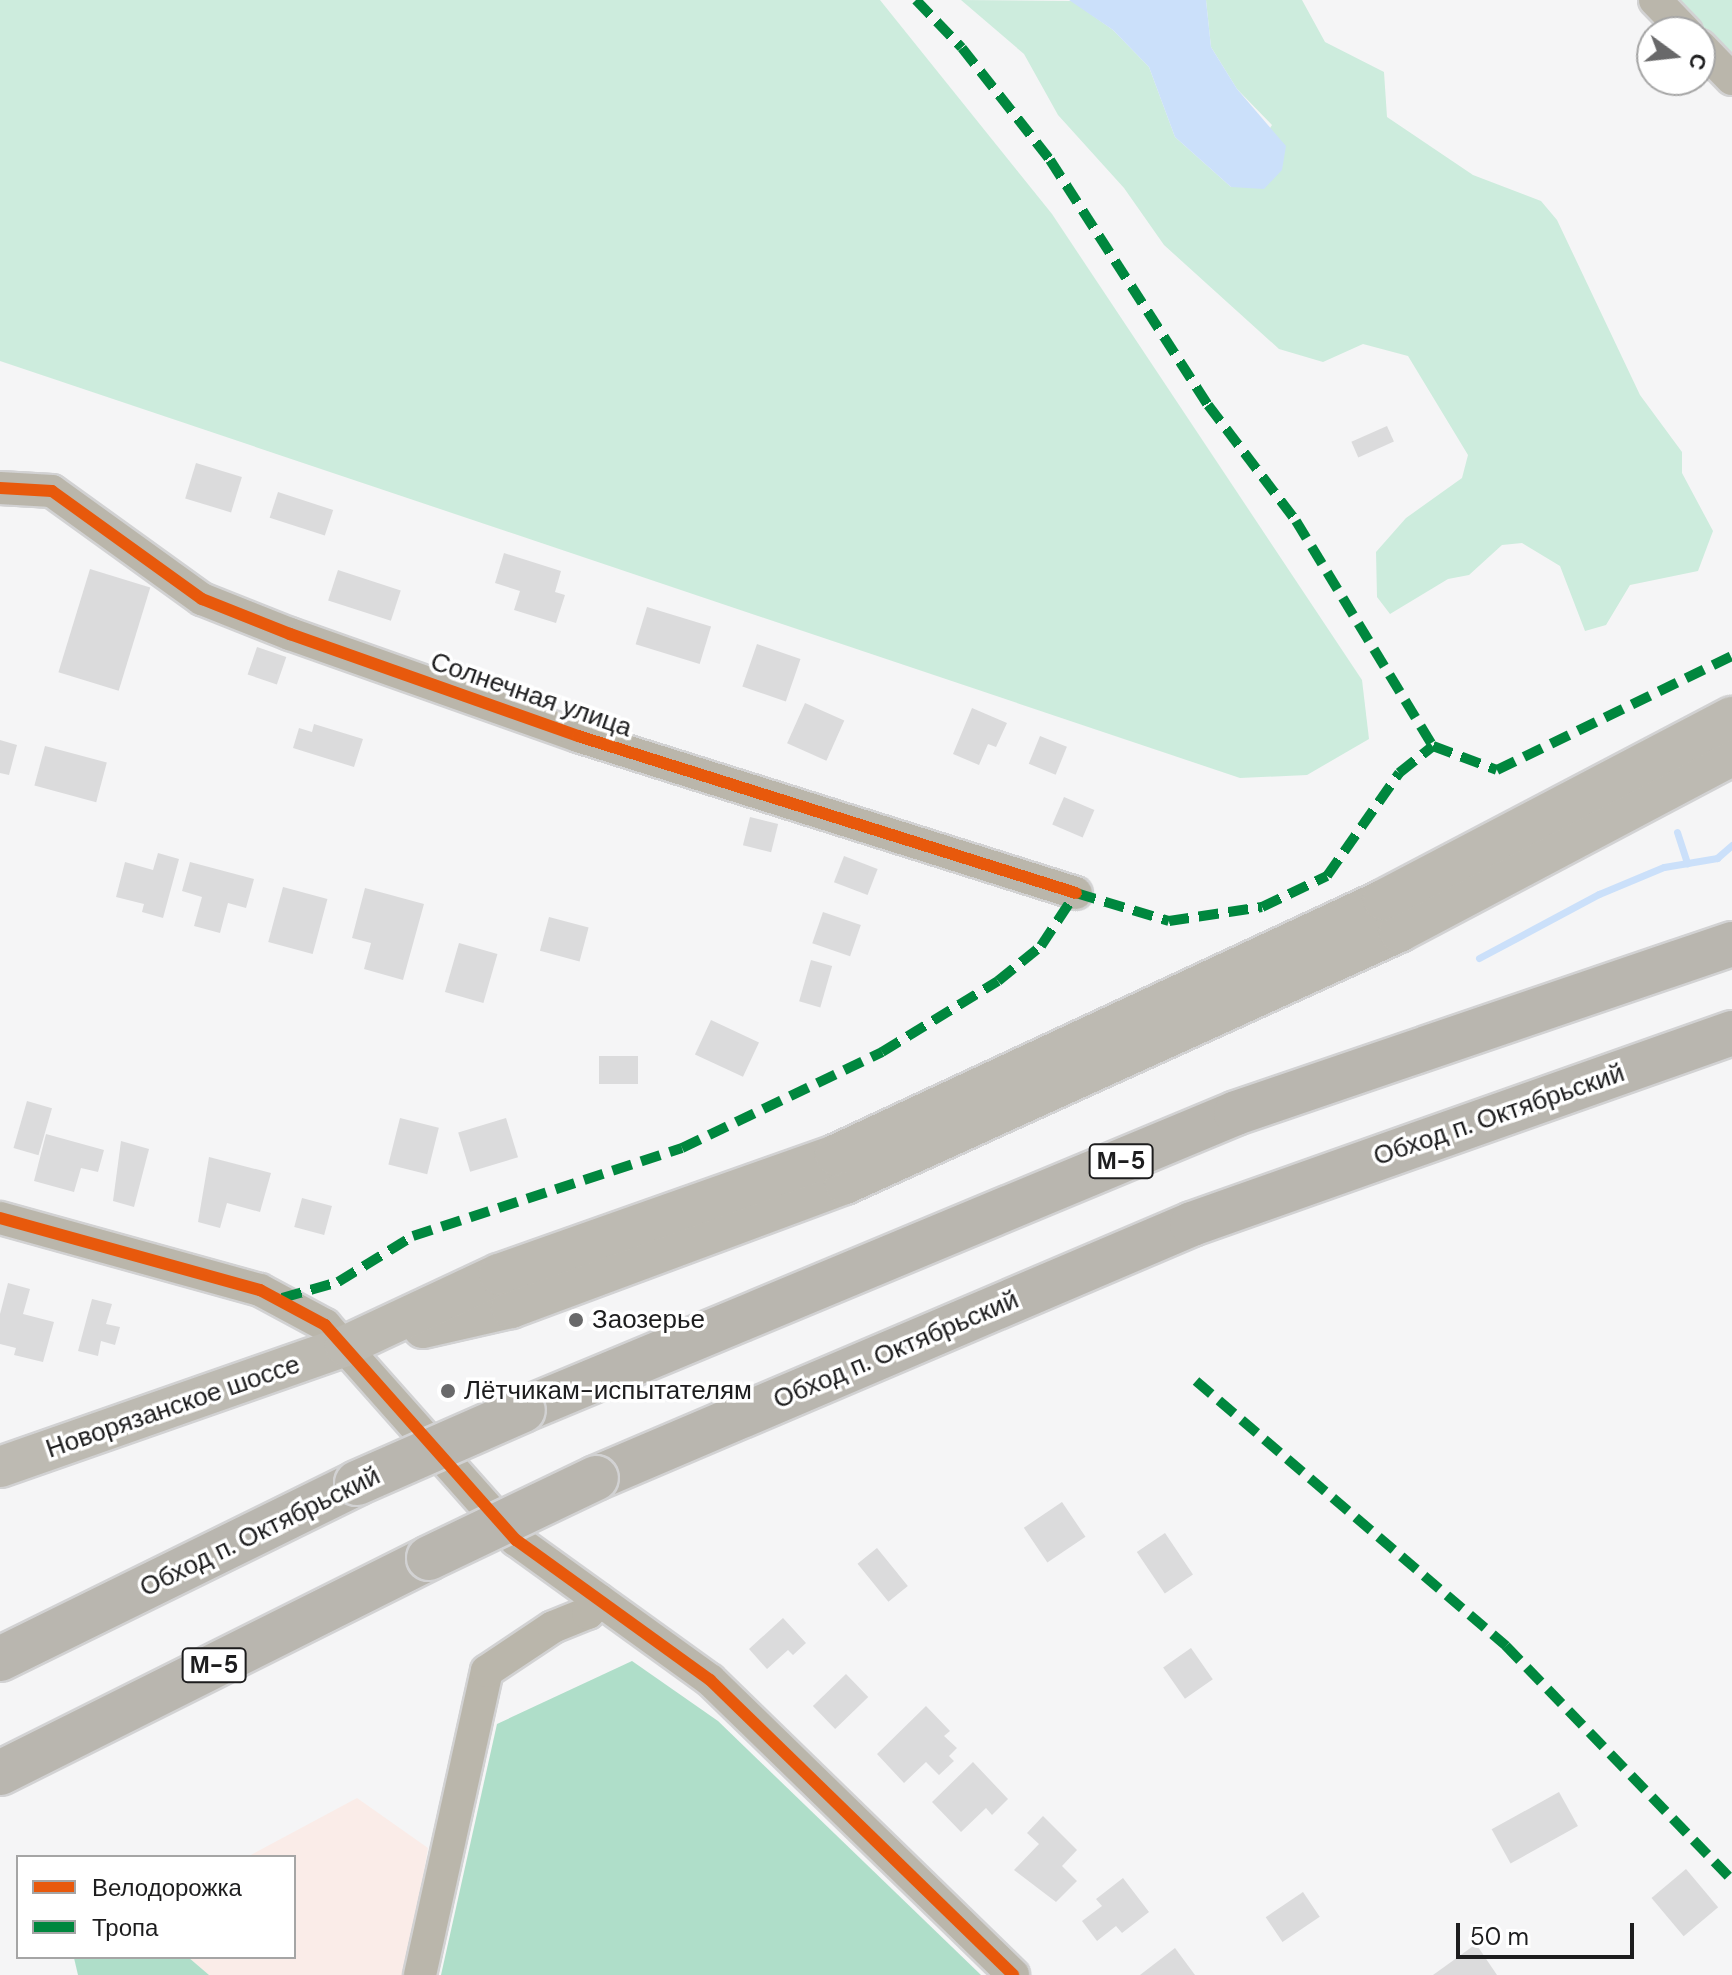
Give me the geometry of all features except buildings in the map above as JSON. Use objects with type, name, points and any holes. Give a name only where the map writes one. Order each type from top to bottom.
[{"type":"highway","name":"Обход п. Октябрьский","points":[[0,1659],[357,1483],[523,1410],[1236,1113],[1732,944]]},
{"type":"highway","name":"Обход п. Октябрьский","points":[[0,1773],[596,1478],[1192,1224],[1732,1033]]},
{"type":"main road","points":[[345,1346],[499,1274],[835,1155],[1383,900],[1732,717]]},
{"type":"main road","points":[[345,1346],[511,1308],[845,1184],[1399,932],[1732,756]]},
{"type":"main road","name":"Новорязанское шоссе","points":[[0,1467],[345,1346]]},
{"type":"street","points":[[1655,0],[1670,16]]},
{"type":"street","points":[[1716,62],[1732,79]]},
{"type":"street","name":"Солнечная улица","points":[[0,488],[52,491],[202,599],[290,634],[578,736],[1076,893]]},
{"type":"street","points":[[0,1218],[260,1290],[302,1309],[345,1346],[507,1532],[710,1680],[1013,1975]]},
{"type":"street","points":[[420,1975],[487,1671],[553,1627],[588,1613],[599,1600]]},
{"type":"shaded area","points":[[357,1798],[428,1848],[406,1975],[209,1975],[190,1959],[296,1959],[296,1855],[251,1855]]},
{"type":"green space","points":[[0,0],[880,0],[1052,214],[1362,680],[1369,739],[1307,775],[1240,778],[0,361]]},
{"type":"green space","points":[[961,0],[1072,1],[1113,30],[1149,67],[1175,137],[1231,187],[1272,125],[1237,89],[1211,47],[1206,0],[1302,0],[1325,42],[1384,72],[1387,117],[1473,175],[1541,201],[1557,220],[1640,395],[1682,452],[1682,473],[1713,531],[1698,571],[1630,585],[1606,625],[1585,631],[1560,566],[1522,543],[1502,545],[1469,575],[1448,579],[1390,614],[1377,597],[1376,552],[1406,518],[1462,478],[1468,455],[1408,356],[1363,344],[1323,362],[1279,349],[1164,245],[1124,188],[1058,115],[1024,54]]},
{"type":"green space","points":[[1678,0],[1732,0],[1732,56],[1716,39],[1716,16],[1693,16]]},
{"type":"green space","points":[[632,1661],[718,1721],[981,1975],[441,1975],[497,1724]]},
{"type":"green space","points":[[74,1959],[190,1959],[209,1975],[78,1975]]},
{"type":"water","points":[[1069,0],[1206,0],[1211,47],[1237,89],[1286,146],[1282,170],[1264,189],[1231,187],[1175,137],[1149,67],[1113,30]]},
{"type":"waterway","points":[[1677,832],[1687,863]]},
{"type":"waterway","points":[[1479,958],[1599,894],[1664,867],[1717,858],[1732,845]]},
{"type":"marked path","points":[[916,0],[962,48],[1050,160],[1208,405],[1296,521],[1433,746]]},
{"type":"marked path","points":[[282,1298],[338,1282],[413,1236],[682,1148],[882,1052],[998,981],[1041,946],[1076,893],[1169,921],[1262,907],[1327,876],[1399,773],[1433,746],[1497,770],[1732,656]]},
{"type":"marked path","points":[[1196,1381],[1506,1646],[1732,1880]]},
{"type":"cycle path","points":[[0,488],[52,491],[202,599],[290,634],[578,736],[1076,893]]},
{"type":"cycle path","points":[[0,1218],[260,1290],[325,1325],[516,1540],[710,1680],[1013,1975]]},
{"type":"place","name":"Заозерье","points":[[576,1320]]},
{"type":"place","name":"Лётчикам-испытателям","points":[[448,1391]]}]
